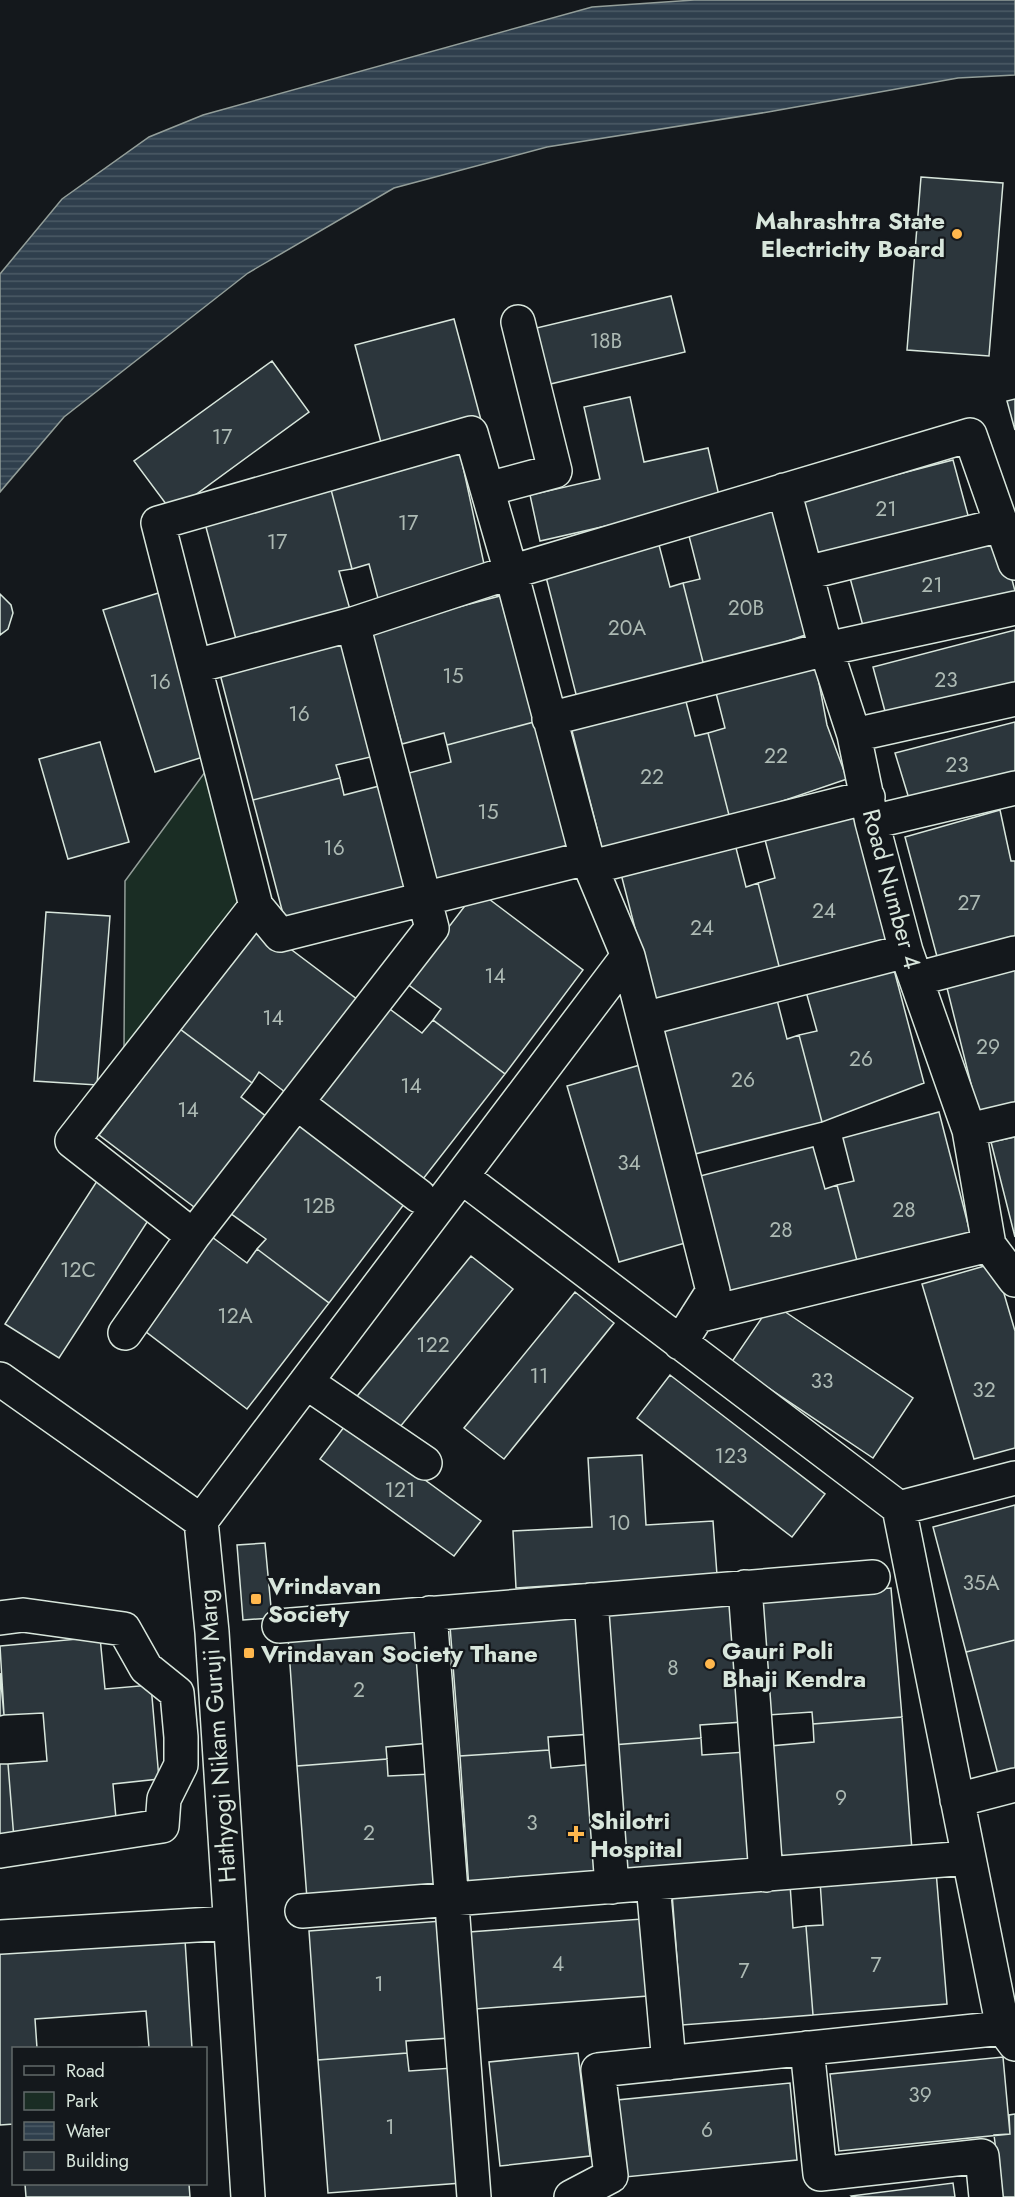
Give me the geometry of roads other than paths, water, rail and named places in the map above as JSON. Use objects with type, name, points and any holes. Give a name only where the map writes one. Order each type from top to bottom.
[{"type":"street","points":[[488,489],[555,471],[518,322]]},
{"type":"street","points":[[689,1329],[713,1291],[628,956],[590,863],[471,433],[158,522],[256,906],[280,935],[425,898],[590,863],[870,809],[1014,793]]},
{"type":"street","points":[[196,666],[353,624],[511,572],[970,435],[1015,563]]},
{"type":"street","name":"Road Number 4","points":[[784,490],[826,649],[854,735],[870,809],[911,965],[969,1130],[989,1245],[1015,1280]]},
{"type":"street","points":[[806,573],[1001,525]]},
{"type":"street","points":[[549,719],[826,649],[1015,608]]},
{"type":"street","points":[[124,1333],[193,1236],[432,928],[353,624]]},
{"type":"street","points":[[854,735],[1015,699]]},
{"type":"street","points":[[193,1236],[72,1141],[256,906]]},
{"type":"street","points":[[644,1019],[911,965],[1015,953]]},
{"type":"street","points":[[0,1379],[201,1521],[628,956]]},
{"type":"street","points":[[297,1103],[419,1196]]},
{"type":"street","points":[[969,1130],[1015,1119]]},
{"type":"street","points":[[462,1177],[689,1329],[899,1508],[968,1858],[1009,2036],[807,2048],[598,2070],[612,2176],[571,2197]]},
{"type":"street","points":[[689,1329],[989,1245]]},
{"type":"street","points":[[306,1382],[425,1462]]},
{"type":"street","points":[[899,1508],[1015,1478]]},
{"type":"street","name":"Hathyogi Nikam Guruji Marg","points":[[201,1521],[212,1632],[248,2197]]},
{"type":"street","points":[[279,1626],[873,1576]]},
{"type":"street","points":[[746,1587],[765,1875]]},
{"type":"street","points":[[591,1600],[612,1887]]},
{"type":"street","points":[[430,1613],[474,2197]]},
{"type":"street","points":[[0,1618],[23,1615],[124,1629],[146,1668],[177,1694],[181,1737],[181,1765],[164,1799],[162,1826],[0,1851]]},
{"type":"street","points":[[181,1737],[218,1734]]},
{"type":"street","points":[[957,1800],[1015,1785]]},
{"type":"street","points":[[302,1911],[968,1858]]},
{"type":"street","points":[[652,1884],[669,2063]]},
{"type":"street","points":[[0,1937],[230,1923]]},
{"type":"street","points":[[807,2048],[820,2174],[982,2156],[986,2197]]},
{"type":"water","points":[[694,0],[1015,0],[1015,75],[958,78],[768,112],[547,147],[394,188],[248,273],[64,417],[0,492],[0,274],[62,199],[149,137],[203,115],[592,7]]},
{"type":"place","name":"Mahrashtra State Electricity Board","points":[[957,234]]},
{"type":"place","name":"Vrindavan Society","points":[[256,1599]]},
{"type":"place","name":"Vrindavan Society Thane","points":[[249,1653]]},
{"type":"place","name":"Gauri Poli Bhaji Kendra","points":[[710,1664]]},
{"type":"place","name":"Shilotri Hospital","points":[[576,1834]]}]
